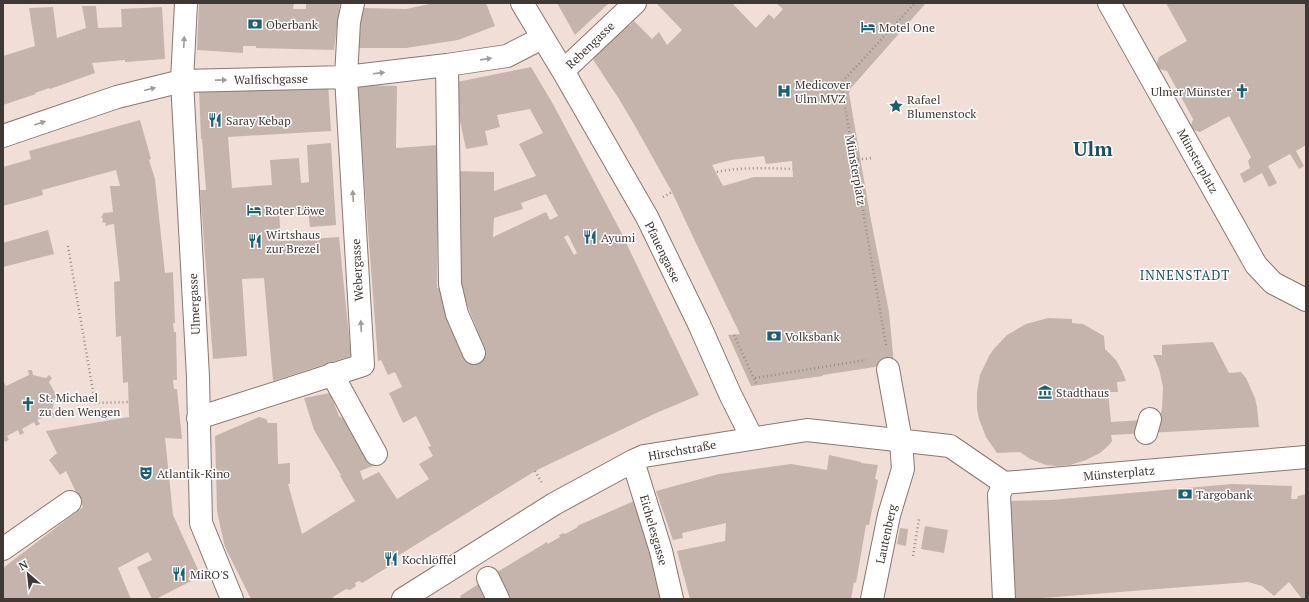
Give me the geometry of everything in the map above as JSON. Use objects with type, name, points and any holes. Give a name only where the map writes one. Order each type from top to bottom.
[{"type":"street","name":"Ulmergasse","points":[[186,3],[182,81],[198,376],[200,523],[232,599]]},
{"type":"street","name":"Webergasse","points":[[198,418],[363,365],[346,77],[349,22],[353,3]]},
{"type":"street","name":"Pfauengasse","points":[[522,3],[647,217],[752,438]]},
{"type":"street","name":"Rebengasse","points":[[566,76],[635,3]]},
{"type":"street","name":"Münsterplatz","points":[[1109,3],[1256,265],[1273,283],[1306,300]]},
{"type":"street","name":"Walfischgasse","points":[[3,136],[117,97],[182,81],[346,77],[447,65],[507,56],[542,38]]},
{"type":"street","points":[[447,65],[449,279],[457,314],[474,353]]},
{"type":"street","points":[[883,359],[901,441]]},
{"type":"street","points":[[332,374],[376,454]]},
{"type":"street","name":"Hirschstraße","points":[[411,597],[554,504],[644,456],[807,430],[950,446],[1004,483]]},
{"type":"street","name":"Lautenberg","points":[[872,599],[889,515],[903,469],[901,441]]},
{"type":"street","name":"Münsterplatz","points":[[1004,483],[1306,457]]},
{"type":"street","name":"Eichelesgasse","points":[[633,461],[661,551],[672,599]]},
{"type":"street","points":[[1004,483],[999,496],[1004,599]]},
{"type":"street","points":[[3,549],[70,502]]},
{"type":"street","points":[[488,578],[498,599]]},
{"type":"path","name":"Münsterplatz","points":[[883,359],[854,160],[841,83],[915,3]]},
{"type":"path","points":[[854,160],[872,158]]},
{"type":"path","points":[[716,172],[751,168],[793,169]]},
{"type":"path","points":[[68,246],[95,403]]},
{"type":"path","points":[[734,335],[758,385]]},
{"type":"path","points":[[755,378],[883,359]]},
{"type":"path","points":[[55,397],[95,403],[128,402]]},
{"type":"path","points":[[913,556],[919,519]]},
{"type":"building","points":[[199,3],[294,3],[293,9],[306,9],[306,3],[340,3],[334,50],[256,48],[256,46],[243,46],[243,53],[197,50]]},
{"type":"building","points":[[434,3],[486,3],[495,26],[458,40],[406,48],[359,48],[362,8],[406,9]]},
{"type":"building","points":[[557,3],[609,3],[575,35]]},
{"type":"building","points":[[656,3],[732,3],[756,28],[769,14],[774,19],[783,9],[776,3],[926,3],[851,88],[849,93],[870,215],[889,312],[894,364],[751,386],[728,335],[740,334],[672,192],[619,99],[590,55],[626,21],[629,26],[634,21],[652,39],[659,32],[667,45],[682,30]],"holes":[[[764,156],[766,164],[792,161],[793,177],[754,177],[723,186],[712,165],[731,160]]]},
{"type":"building","name":"Ulmer Münster","points":[[1166,3],[1306,3],[1306,145],[1296,151],[1304,166],[1299,169],[1290,154],[1268,166],[1277,183],[1269,187],[1262,173],[1244,183],[1240,174],[1250,168],[1248,161],[1251,157],[1229,116],[1200,132],[1190,129],[1193,119],[1167,71],[1155,68],[1159,57],[1187,41]]},
{"type":"building","points":[[82,6],[96,6],[98,28],[122,27],[121,9],[162,7],[165,59],[92,63],[95,73],[3,105],[3,56],[35,46],[29,8],[53,7],[57,38],[86,28]]},
{"type":"building","points":[[531,67],[553,104],[620,230],[699,395],[654,414],[535,471],[396,557],[396,562],[362,583],[359,581],[355,583],[356,586],[350,590],[346,589],[333,597],[333,599],[251,599],[225,547],[221,530],[217,511],[215,436],[259,417],[266,419],[268,423],[277,423],[278,464],[290,463],[290,484],[288,484],[302,534],[355,501],[314,430],[304,398],[330,393],[339,416],[345,420],[373,466],[360,471],[363,480],[379,472],[397,499],[429,479],[419,464],[433,456],[428,447],[431,446],[416,416],[403,423],[389,393],[402,387],[395,372],[388,375],[381,360],[378,361],[357,85],[397,86],[396,148],[438,145],[437,288],[447,289],[484,348],[458,281],[461,259],[458,259],[454,171],[494,172],[494,191],[536,176],[519,144],[543,133],[530,109],[497,115],[500,127],[485,131],[488,145],[466,149],[452,83]],"holes":[[[546,194],[558,216],[550,220],[546,212],[493,237],[494,218],[523,209],[521,203]],[[568,235],[577,253],[574,255],[564,237]]]},
{"type":"building","points":[[328,82],[331,131],[228,137],[232,188],[272,185],[270,160],[299,158],[301,183],[309,182],[307,145],[331,143],[336,225],[310,227],[308,209],[279,211],[281,241],[339,237],[351,356],[273,381],[264,278],[242,279],[247,356],[213,359],[200,190],[206,190],[201,139],[199,89]]},
{"type":"building","points":[[140,120],[155,179],[165,273],[173,272],[175,323],[173,323],[174,332],[176,332],[177,380],[173,380],[174,389],[177,389],[182,439],[165,438],[173,515],[201,576],[158,599],[152,599],[137,567],[152,560],[148,552],[118,568],[131,599],[3,599],[3,568],[83,507],[66,471],[60,475],[49,460],[57,453],[46,431],[129,417],[128,382],[123,383],[121,336],[116,337],[114,282],[120,281],[114,224],[107,226],[105,225],[106,223],[102,223],[103,218],[101,218],[104,212],[113,212],[110,186],[120,186],[116,170],[42,190],[43,195],[3,206],[3,167],[31,159],[29,151]]},
{"type":"building","points":[[48,230],[54,254],[3,267],[3,243]]},
{"type":"building","name":"Stadthaus","points":[[1048,318],[1072,319],[1072,323],[1083,324],[1104,336],[1105,349],[1116,360],[1126,381],[1117,382],[1118,392],[1108,392],[1111,422],[1159,419],[1162,409],[1163,387],[1159,369],[1153,355],[1162,355],[1162,345],[1213,342],[1229,373],[1241,372],[1246,378],[1255,398],[1259,427],[1111,435],[1112,441],[1100,453],[1086,460],[1070,465],[1046,465],[1030,459],[1020,452],[997,453],[986,437],[979,419],[977,409],[977,392],[980,375],[993,350],[1007,335],[1026,324]]},
{"type":"building","name":"St. Michael zu den Wengen","points":[[28,370],[32,370],[33,375],[46,378],[49,375],[52,378],[49,382],[55,393],[60,394],[60,397],[55,397],[52,412],[55,414],[53,418],[49,415],[37,420],[40,424],[36,426],[34,422],[22,429],[24,433],[20,435],[18,430],[7,436],[9,440],[5,442],[3,438],[3,381],[6,386],[29,375]]},
{"type":"building","points":[[829,455],[861,463],[878,465],[875,479],[878,480],[869,525],[866,525],[856,583],[854,582],[851,599],[690,599],[677,551],[725,541],[726,523],[682,533],[683,538],[673,540],[656,491],[719,474],[791,464],[827,470]]},
{"type":"building","points":[[1232,484],[1292,486],[1291,499],[1297,499],[1298,496],[1306,494],[1306,599],[1302,599],[1289,582],[1274,596],[1262,586],[1248,582],[1014,599],[1010,501],[1051,500]]},
{"type":"building","points":[[634,501],[660,583],[662,599],[506,599],[494,574],[547,542],[548,544],[560,537],[559,535],[565,534],[578,527],[577,526]]},
{"type":"building","points":[[925,526],[948,530],[944,553],[921,549]]},
{"type":"building","points":[[900,528],[908,529],[906,546],[897,544]]},
{"type":"building","points":[[483,581],[490,599],[459,599],[461,598],[460,596]]},
{"type":"place","name":"Oberbank","points":[[255,24]]},
{"type":"place","name":"Motel One","points":[[868,27]]},
{"type":"place","name":"Medicover Ulm MVZ","points":[[784,91]]},
{"type":"place","name":"Ulmer Münster","points":[[1242,91]]},
{"type":"place","name":"Rafael Blumenstock","points":[[896,106]]},
{"type":"place","name":"Saray Kebap","points":[[215,120]]},
{"type":"place","name":"Roter Löwe","points":[[254,210]]},
{"type":"place","name":"Ayumi","points":[[590,237]]},
{"type":"place","name":"Wirtshaus zur Brezel","points":[[255,241]]},
{"type":"place","name":"Volksbank","points":[[774,336]]},
{"type":"place","name":"Stadthaus","points":[[1045,392]]},
{"type":"place","name":"St. Michael zu den Wengen","points":[[28,404]]},
{"type":"place","name":"Atlantik-Kino","points":[[146,473]]},
{"type":"place","name":"Targobank","points":[[1185,494]]},
{"type":"place","name":"Kochlöffel","points":[[391,559]]},
{"type":"place","name":"MiRO'S","points":[[179,574]]},
{"type":"district","name":"Ulm","points":[[1093,148]]},
{"type":"district","name":"INNENSTADT","points":[[1185,275]]}]
